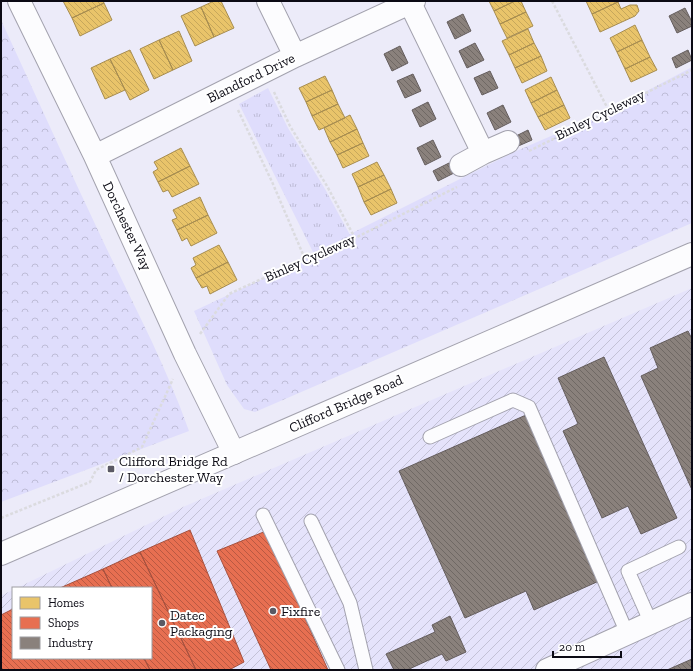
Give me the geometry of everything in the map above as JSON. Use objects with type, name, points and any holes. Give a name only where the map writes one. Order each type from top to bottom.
[{"type":"street","name":"Dorchester Way","points":[[19,1],[95,156],[185,354],[234,453]]},
{"type":"street","points":[[268,1],[295,56]]},
{"type":"street","name":"Blandford Drive","points":[[95,156],[264,71],[412,2],[483,153]]},
{"type":"street","points":[[461,175],[483,153],[516,147]]},
{"type":"street","name":"Clifford Bridge Road","points":[[1,554],[692,254]]},
{"type":"street","points":[[547,670],[692,604]]},
{"type":"lane","points":[[430,437],[513,400],[529,407],[628,633]]},
{"type":"lane","points":[[263,515],[338,670]]},
{"type":"lane","points":[[312,521],[350,603],[366,670]]},
{"type":"lane","points":[[651,623],[628,571],[680,547]]},
{"type":"path","points":[[552,1],[609,111]]},
{"type":"path","name":"Binley Cycleway","points":[[516,147],[609,111],[692,70]]},
{"type":"path","points":[[264,71],[290,126],[327,186],[355,238]]},
{"type":"path","points":[[228,89],[273,184],[305,259]]},
{"type":"path","name":"Binley Cycleway","points":[[1,518],[90,482],[96,470],[142,446],[185,354],[229,294],[355,238],[461,175]]},
{"type":"shaded area","points":[[692,288],[692,670],[1,670],[1,596],[12,590],[12,659],[152,659],[152,587],[19,587],[183,507]]},
{"type":"green space","points":[[1,20],[90,213],[160,358],[189,431],[1,502]]},
{"type":"green space","points":[[692,67],[692,223],[255,412],[244,409],[227,385],[194,311],[305,259],[358,230],[514,152],[609,111]]},
{"type":"green space","points":[[268,88],[288,128],[325,189],[350,235],[314,254],[239,104]]},
{"type":"building: Homes","points":[[63,1],[103,1],[104,3],[72,18]]},
{"type":"building: Homes","points":[[214,1],[221,1],[234,28],[214,37],[201,7]]},
{"type":"building: Homes","points":[[489,1],[515,1],[494,11]]},
{"type":"building: Homes","points":[[515,1],[521,1],[526,12],[500,24],[494,11]]},
{"type":"building: Homes","points":[[586,1],[620,1],[592,14]]},
{"type":"building: Homes","points":[[618,2],[621,9],[630,5],[637,5],[639,11],[635,16],[600,32],[592,14]]},
{"type":"building: Homes","points":[[104,3],[112,20],[80,36],[72,18]]},
{"type":"building: Homes","points":[[201,7],[214,37],[195,46],[181,16]]},
{"type":"building: Homes","points":[[526,12],[533,26],[507,38],[500,24]]},
{"type":"building: Homes","points":[[635,25],[642,40],[617,52],[610,38]]},
{"type":"building: Homes","points":[[528,29],[534,43],[509,55],[502,41]]},
{"type":"building: Homes","points":[[179,31],[192,61],[173,70],[159,40]]},
{"type":"building: Homes","points":[[159,40],[173,70],[154,79],[140,49]]},
{"type":"building: Homes","points":[[642,40],[650,57],[625,69],[617,52]]},
{"type":"building: Homes","points":[[534,43],[541,56],[515,68],[509,55]]},
{"type":"building: Homes","points":[[130,50],[149,90],[130,100],[110,59]]},
{"type":"building: Homes","points":[[541,56],[547,71],[522,83],[515,68]]},
{"type":"building: Homes","points":[[650,57],[657,70],[631,82],[625,69]]},
{"type":"building: Homes","points":[[110,59],[125,90],[105,99],[91,68]]},
{"type":"building: Homes","points":[[325,76],[332,90],[306,102],[299,88]]},
{"type":"building: Homes","points":[[551,77],[557,90],[531,103],[525,90]]},
{"type":"building: Homes","points":[[332,90],[338,104],[312,116],[306,102]]},
{"type":"building: Homes","points":[[557,90],[564,105],[538,117],[531,103]]},
{"type":"building: Homes","points":[[338,104],[345,118],[319,130],[312,116]]},
{"type":"building: Homes","points":[[564,105],[570,118],[545,130],[538,117]]},
{"type":"building: Homes","points":[[350,115],[357,129],[330,142],[324,128]]},
{"type":"building: Homes","points":[[357,129],[363,143],[337,155],[330,142]]},
{"type":"building: Homes","points":[[363,143],[369,156],[343,168],[337,155]]},
{"type":"building: Homes","points":[[181,148],[190,166],[158,182],[153,172],[158,169],[154,162]]},
{"type":"building: Homes","points":[[377,162],[384,175],[358,187],[352,174]]},
{"type":"building: Homes","points":[[190,166],[199,184],[172,197],[168,190],[163,192],[158,182]]},
{"type":"building: Homes","points":[[384,175],[391,189],[364,202],[358,187]]},
{"type":"building: Homes","points":[[391,189],[397,203],[371,215],[364,202]]},
{"type":"building: Homes","points":[[200,197],[208,215],[177,230],[172,220],[177,218],[173,210]]},
{"type":"building: Homes","points":[[208,215],[217,233],[191,246],[187,238],[182,241],[177,230]]},
{"type":"building: Homes","points":[[219,245],[228,262],[196,278],[191,268],[196,265],[193,258]]},
{"type":"building: Homes","points":[[228,262],[237,280],[210,294],[207,286],[202,288],[196,278]]},
{"type":"building: Shops","points":[[190,530],[244,662],[229,670],[196,670],[140,552]]},
{"type":"building: Shops","name":"Fixfire","points":[[266,531],[328,670],[271,670],[217,551]]},
{"type":"building: Shops","name":"Datec Packaging","points":[[140,552],[196,670],[150,670],[144,659],[152,659],[152,587],[112,587],[103,569]]},
{"type":"building: Shops","points":[[103,569],[112,587],[62,587]]},
{"type":"building: Shops","points":[[12,610],[12,659],[144,659],[150,670],[1,670],[1,615]]},
{"type":"building: Industry","points":[[685,8],[692,22],[692,26],[677,33],[669,16]]},
{"type":"building: Industry","points":[[463,14],[471,31],[455,39],[447,22]]},
{"type":"building: Industry","points":[[475,43],[484,60],[467,68],[459,51]]},
{"type":"building: Industry","points":[[400,46],[408,63],[392,71],[384,54]]},
{"type":"building: Industry","points":[[688,50],[692,60],[676,68],[672,58]]},
{"type":"building: Industry","points":[[490,71],[498,88],[482,95],[474,78]]},
{"type":"building: Industry","points":[[413,74],[421,91],[405,98],[397,81]]},
{"type":"building: Industry","points":[[428,102],[436,119],[420,127],[412,110]]},
{"type":"building: Industry","points":[[503,105],[511,122],[495,130],[487,113]]},
{"type":"building: Industry","points":[[528,130],[532,140],[516,147],[512,138]]},
{"type":"building: Industry","points":[[433,140],[441,157],[425,165],[417,148]]},
{"type":"building: Industry","points":[[449,163],[454,173],[438,181],[433,171]]},
{"type":"building: Industry","points":[[688,331],[692,339],[692,490],[641,376],[658,368],[650,348]]},
{"type":"building: Industry","points":[[604,357],[677,518],[641,534],[628,506],[602,518],[563,431],[578,424],[558,378]]},
{"type":"building: Industry","points":[[526,415],[599,581],[534,610],[526,591],[465,618],[399,471]]},
{"type":"building: Industry","points":[[450,616],[466,652],[446,661],[442,654],[407,670],[394,670],[386,654],[435,632],[432,625]]},
{"type":"building: Industry","points":[[692,659],[692,670],[667,670]]},
{"type":"place","name":"Clifford Bridge Rd / Dorchester Way","points":[[111,469]]},
{"type":"place","name":"Fixfire","points":[[273,611]]},
{"type":"place","name":"Datec Packaging","points":[[162,623]]}]
